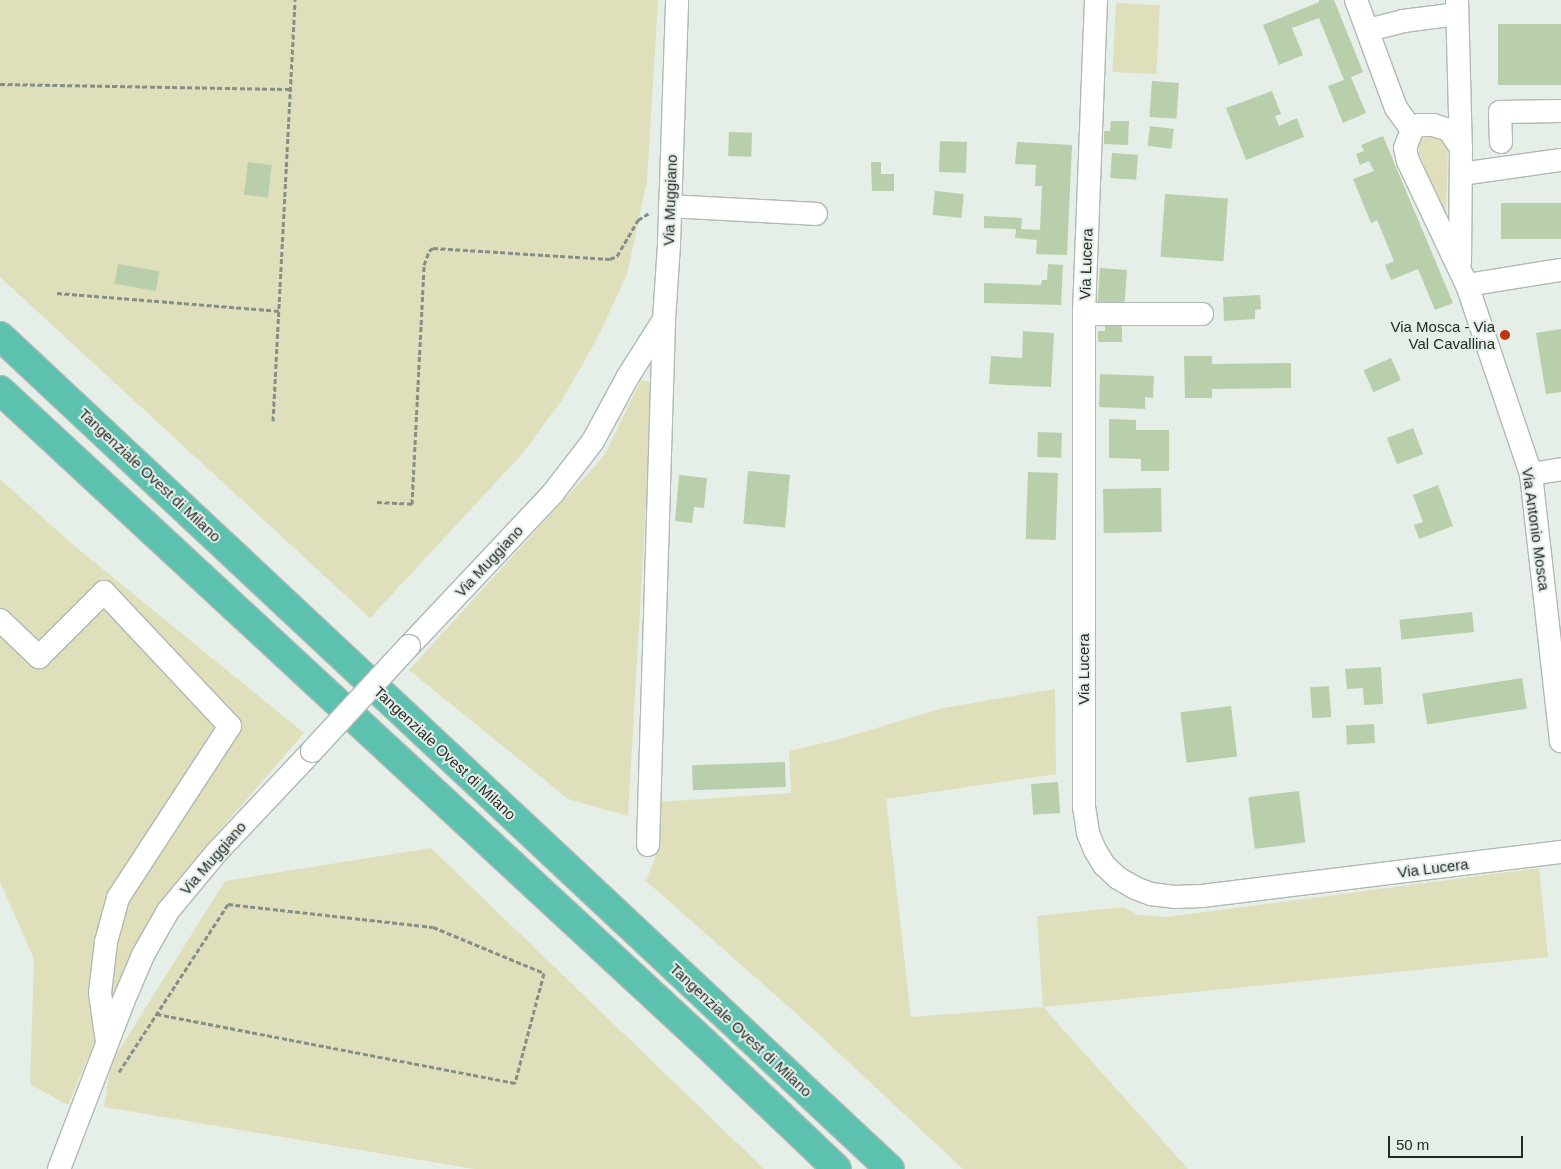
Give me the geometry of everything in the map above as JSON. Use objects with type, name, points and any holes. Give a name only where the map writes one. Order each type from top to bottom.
[{"type":"highway","name":"Tangenziale Ovest di Milano","points":[[0,336],[890,1169]]},
{"type":"highway","points":[[0,390],[684,1022],[837,1169]]},
{"type":"street","name":"Via Muggiano","points":[[59,1169],[107,1042],[143,955],[168,910],[216,853],[553,493],[593,441],[627,378],[664,320],[677,0]]},
{"type":"street","name":"Via Lucera","points":[[1096,0],[1084,314],[1084,807],[1088,832],[1104,865],[1118,878],[1135,888],[1151,894],[1174,897],[1202,896],[1561,852]]},
{"type":"street","points":[[1356,0],[1396,108],[1423,128],[1449,130],[1461,148]]},
{"type":"street","points":[[1368,30],[1457,7],[1463,277]]},
{"type":"street","points":[[1457,50],[1448,98],[1405,148],[1408,160],[1463,277]]},
{"type":"street","points":[[1501,142],[1500,112],[1561,111]]},
{"type":"street","points":[[1461,174],[1561,160]]},
{"type":"street","points":[[670,206],[816,214]]},
{"type":"street","points":[[1463,277],[1561,270]]},
{"type":"street","name":"Via Antonio Mosca","points":[[1463,277],[1531,474],[1561,741]]},
{"type":"street","points":[[1084,314],[1202,314]]},
{"type":"street","points":[[648,845],[664,320]]},
{"type":"street","points":[[1531,474],[1561,469]]},
{"type":"street","name":"Via Muggiano","points":[[0,620],[39,656],[104,592],[230,726],[118,898],[106,942],[100,993],[107,1042]]},
{"type":"path","points":[[273,421],[295,0]]},
{"type":"path","points":[[0,84],[290,89]]},
{"type":"path","points":[[377,502],[412,504],[424,264],[429,251],[433,248],[610,259],[617,256],[622,250],[638,220],[662,205],[670,206]]},
{"type":"path","points":[[57,293],[278,311]]},
{"type":"path","points":[[228,904],[433,927],[544,973],[515,1083],[157,1014],[228,904]]},
{"type":"green space","points":[[0,0],[658,0],[647,181],[627,274],[598,337],[562,400],[523,453],[370,618],[0,277]]},
{"type":"green space","points":[[1116,3],[1160,5],[1156,74],[1112,72]]},
{"type":"green space","points":[[1428,135],[1442,137],[1448,147],[1446,217],[1443,215],[1419,153],[1419,142]]},
{"type":"green space","points":[[641,380],[653,383],[628,816],[568,799],[409,670],[604,456]]},
{"type":"green space","points":[[0,479],[72,544],[304,733],[188,867],[156,912],[113,998],[68,1105],[30,1084],[34,959],[0,882]]},
{"type":"green space","points":[[1055,689],[1056,774],[886,799],[911,1017],[1043,1007],[1188,1169],[963,1169],[799,1016],[646,881],[655,859],[659,802],[791,793],[789,751],[840,739],[943,708]]},
{"type":"green space","points":[[431,848],[764,1169],[474,1169],[104,1107],[111,1063],[225,881]]},
{"type":"green space","points":[[1539,868],[1548,957],[1043,1007],[1037,916],[1123,907],[1138,915],[1167,917]]},
{"type":"building","points":[[1319,0],[1334,0],[1363,72],[1351,77],[1366,113],[1343,123],[1328,86],[1344,80],[1319,18],[1292,28],[1303,55],[1279,65],[1263,25],[1319,2]]},
{"type":"building","points":[[1498,24],[1561,24],[1561,85],[1498,85]]},
{"type":"building","points":[[1152,81],[1179,83],[1176,119],[1149,117]]},
{"type":"building","points":[[1272,91],[1281,114],[1275,116],[1279,126],[1297,118],[1304,137],[1246,160],[1226,108]]},
{"type":"building","points":[[1111,121],[1129,121],[1128,145],[1104,144],[1104,131],[1110,131]]},
{"type":"building","points":[[1150,126],[1174,129],[1171,149],[1148,146]]},
{"type":"building","points":[[729,132],[752,133],[751,157],[728,156]]},
{"type":"building","points":[[1383,136],[1453,303],[1435,310],[1418,269],[1391,280],[1385,265],[1394,261],[1377,220],[1371,223],[1353,179],[1374,171],[1369,161],[1360,165],[1356,154],[1364,151],[1361,145]]},
{"type":"building","points":[[940,141],[967,142],[966,173],[939,172]]},
{"type":"building","points":[[1017,142],[1072,145],[1067,255],[1036,254],[1037,240],[1015,238],[1016,229],[984,228],[984,216],[1022,218],[1021,229],[1040,230],[1042,186],[1035,186],[1036,165],[1015,164]]},
{"type":"building","points":[[1112,153],[1138,155],[1136,180],[1110,178]]},
{"type":"building","points":[[248,162],[272,165],[268,198],[244,195]]},
{"type":"building","points":[[871,162],[881,162],[881,174],[894,174],[894,191],[872,191]]},
{"type":"building","points":[[935,191],[964,194],[961,218],[932,215]]},
{"type":"building","points":[[1165,194],[1228,198],[1223,261],[1161,257]]},
{"type":"building","points":[[1501,203],[1561,203],[1561,239],[1501,239]]},
{"type":"building","points":[[118,264],[159,271],[156,291],[115,284]]},
{"type":"building","points":[[1048,264],[1063,265],[1061,305],[984,303],[984,283],[1041,285],[1042,280],[1047,280]]},
{"type":"building","points":[[1100,268],[1127,270],[1124,310],[1097,308]]},
{"type":"building","points":[[1260,295],[1261,309],[1255,310],[1255,319],[1224,321],[1223,297]]},
{"type":"building","points":[[1105,325],[1122,325],[1122,342],[1098,342],[1098,331],[1105,331]]},
{"type":"building","points":[[1561,329],[1561,392],[1546,394],[1536,333]]},
{"type":"building","points":[[1023,331],[1054,333],[1051,387],[989,384],[991,356],[1022,358]]},
{"type":"building","points":[[1184,356],[1212,356],[1212,364],[1291,363],[1291,388],[1212,389],[1212,398],[1185,398]]},
{"type":"building","points":[[1391,358],[1401,380],[1373,392],[1364,370]]},
{"type":"building","points":[[1100,374],[1154,376],[1153,398],[1145,397],[1145,409],[1099,407]]},
{"type":"building","points":[[1109,419],[1136,420],[1136,430],[1169,430],[1169,471],[1141,471],[1141,459],[1109,458]]},
{"type":"building","points":[[1413,428],[1423,454],[1397,464],[1387,438]]},
{"type":"building","points":[[1038,432],[1062,433],[1061,458],[1037,457]]},
{"type":"building","points":[[748,471],[790,475],[785,527],[743,524]]},
{"type":"building","points":[[1028,472],[1058,473],[1056,540],[1026,539]]},
{"type":"building","points":[[679,475],[707,478],[704,508],[694,507],[692,523],[675,521]]},
{"type":"building","points":[[1438,485],[1453,526],[1419,539],[1414,525],[1423,522],[1413,495]]},
{"type":"building","points":[[1161,488],[1162,532],[1104,533],[1103,489]]},
{"type":"building","points":[[1472,612],[1474,632],[1401,640],[1399,620]]},
{"type":"building","points":[[1381,667],[1383,704],[1364,705],[1363,688],[1347,689],[1345,669]]},
{"type":"building","points":[[1522,678],[1527,709],[1427,724],[1422,694]]},
{"type":"building","points":[[1329,686],[1331,717],[1312,718],[1310,687]]},
{"type":"building","points":[[1231,706],[1237,757],[1187,763],[1180,712]]},
{"type":"building","points":[[1374,724],[1375,743],[1347,744],[1346,725]]},
{"type":"building","points":[[785,762],[786,787],[693,790],[692,765]]},
{"type":"building","points":[[1058,782],[1060,813],[1033,815],[1031,784]]},
{"type":"building","points":[[1299,791],[1305,843],[1255,849],[1248,797]]},
{"type":"place","name":"Via Mosca - Via Val Cavallina","points":[[1505,335]]}]
